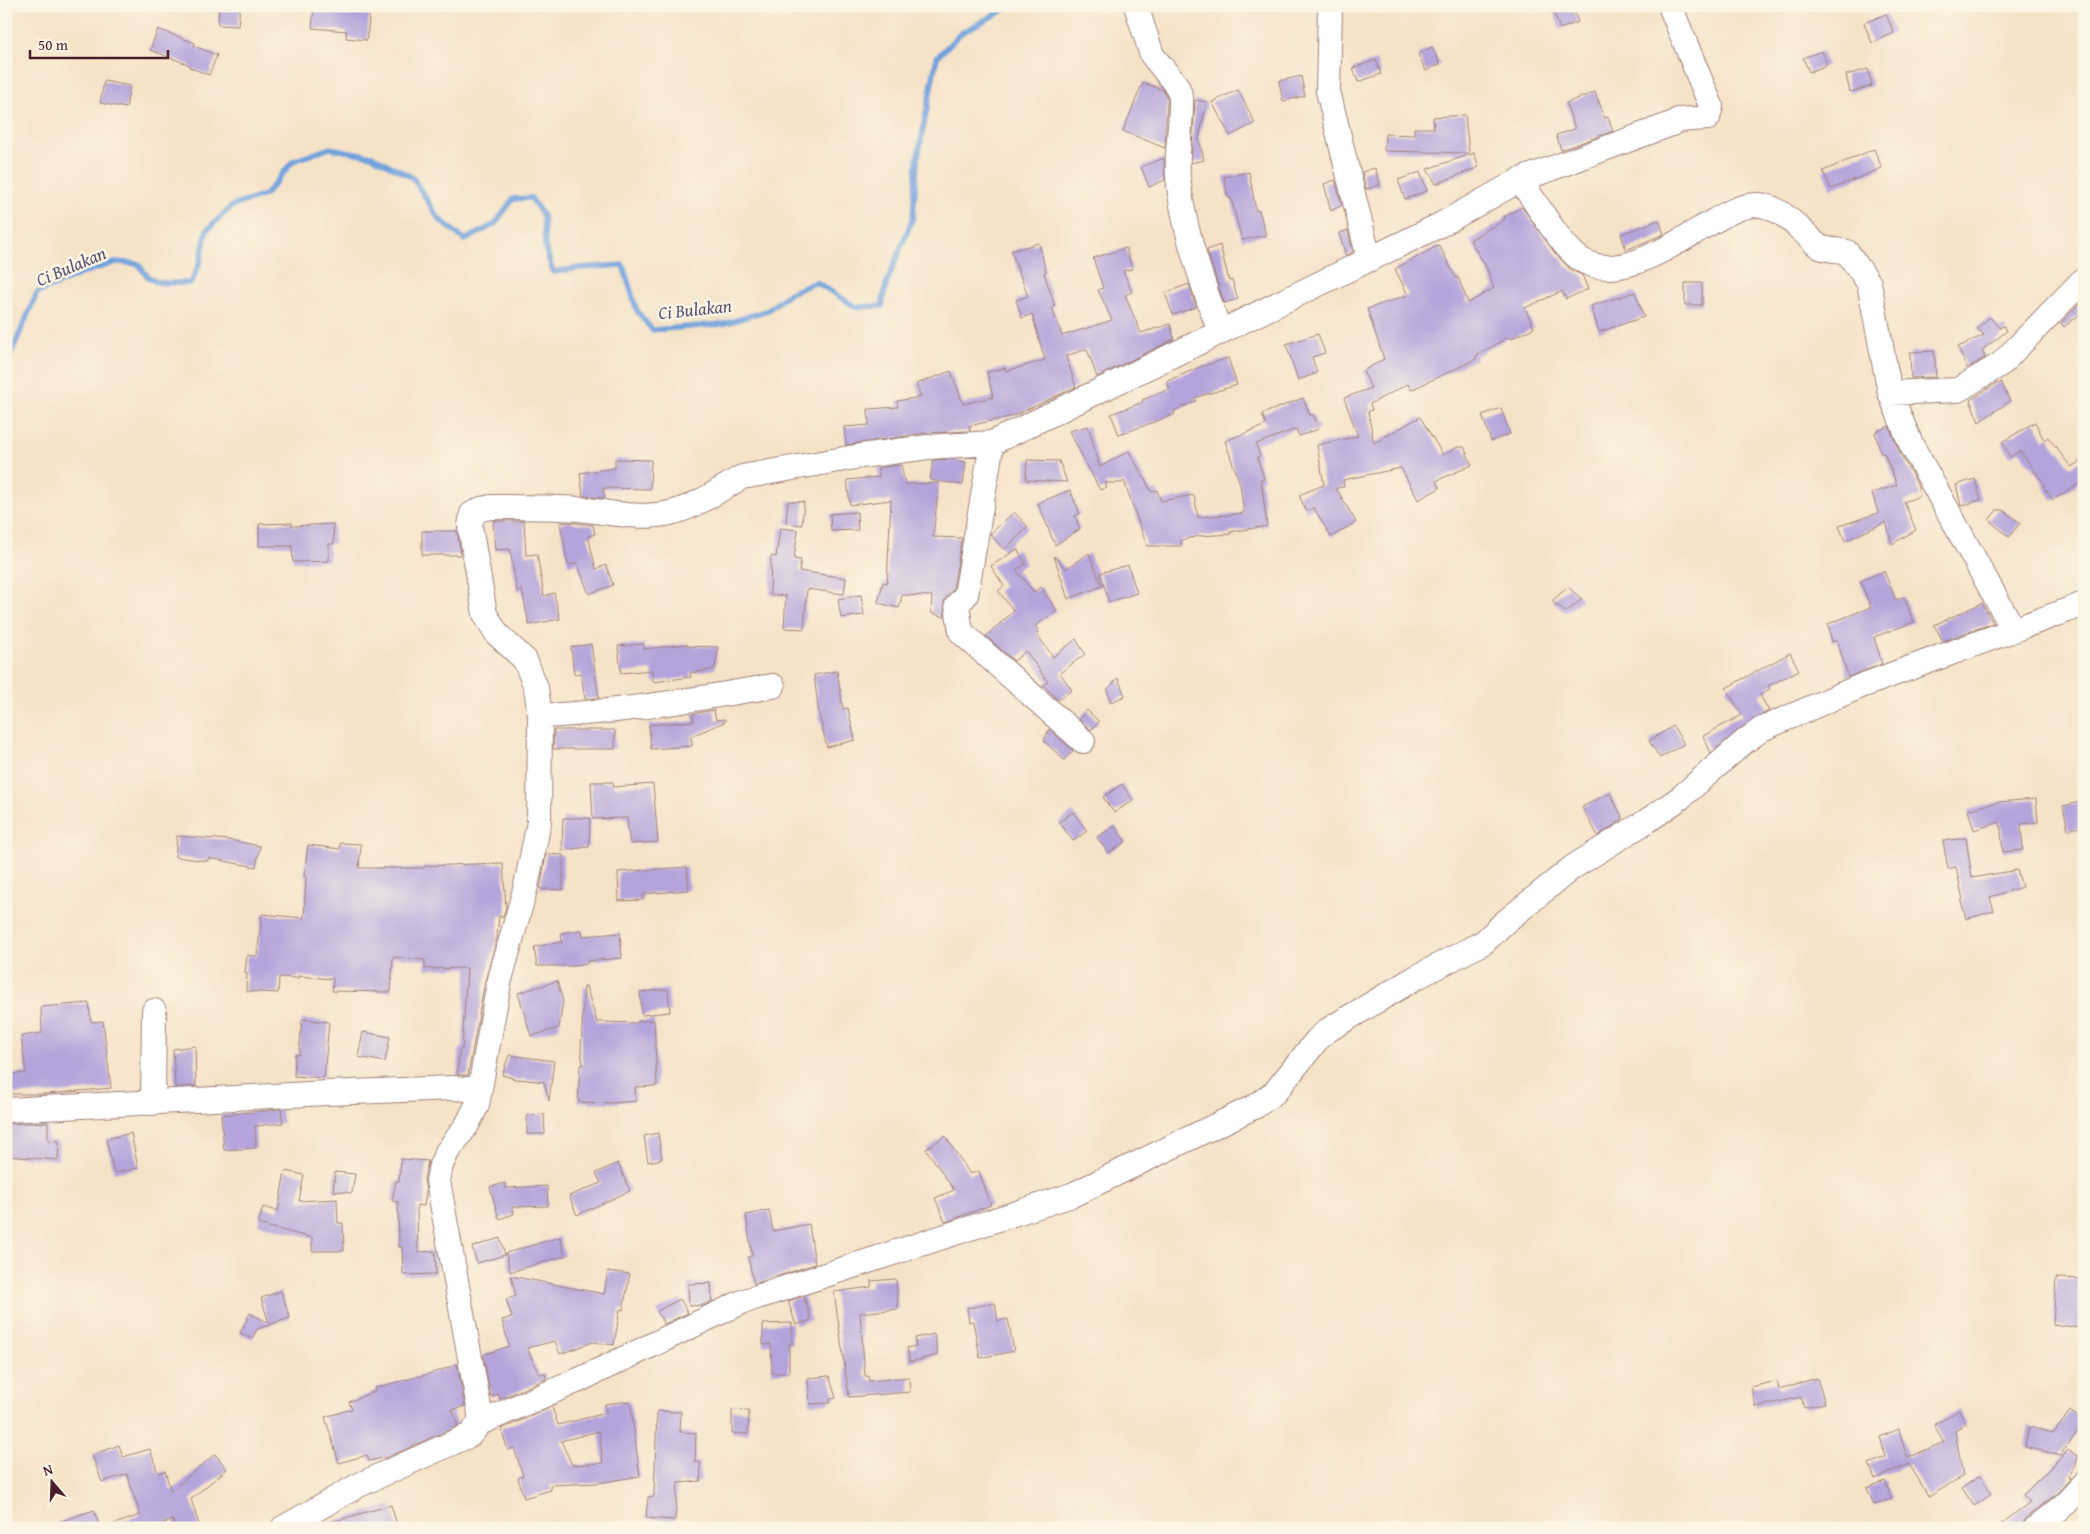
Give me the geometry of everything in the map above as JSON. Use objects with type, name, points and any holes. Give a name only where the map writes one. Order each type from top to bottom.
[{"type":"street","points":[[1136,6],[1152,55],[1177,86],[1180,97],[1178,176],[1182,205],[1198,267],[1220,333]]},
{"type":"street","points":[[1330,6],[1328,91],[1369,259]]},
{"type":"street","points":[[480,1423],[480,1412],[438,1181],[441,1165],[447,1152],[467,1124],[477,1105],[499,983],[526,886],[539,822],[540,716],[536,688],[525,660],[497,634],[485,614],[470,526],[472,514],[481,508],[528,507],[577,509],[624,514],[669,513],[688,507],[750,474],[861,456],[992,443],[1442,224],[1520,180],[1678,120],[1708,118],[1711,106],[1670,6]]},
{"type":"street","points":[[1520,180],[1569,249],[1581,259],[1595,266],[1614,266],[1642,260],[1731,211],[1745,206],[1756,205],[1768,206],[1779,211],[1821,247],[1847,252],[1869,283],[1890,393],[1911,444],[2013,629]]},
{"type":"street","points":[[1890,393],[1958,390],[2001,364],[2084,278]]},
{"type":"street","points":[[992,443],[966,595],[957,604],[961,632],[1083,741]]},
{"type":"street","points":[[283,1528],[359,1485],[461,1440],[470,1435],[480,1423],[581,1379],[742,1302],[1072,1195],[1256,1106],[1275,1092],[1317,1040],[1328,1030],[1415,978],[1484,942],[1505,922],[1573,866],[1650,820],[1680,798],[1744,742],[1762,729],[1861,686],[2084,604]]},
{"type":"street","points":[[540,716],[582,714],[688,700],[773,686]]},
{"type":"street","points":[[153,1103],[154,1011]]},
{"type":"street","points":[[6,1110],[424,1089],[453,1088],[480,1090]]},
{"type":"street","points":[[2036,1528],[2066,1504],[2084,1484]]},
{"type":"building","points":[[219,6],[240,6],[238,26],[218,25]]},
{"type":"building","points":[[314,6],[370,6],[367,40],[346,38],[347,31],[312,28]]},
{"type":"building","points":[[1551,6],[1572,6],[1578,22],[1560,29]]},
{"type":"building","points":[[1886,14],[1894,33],[1872,43],[1864,23]]},
{"type":"building","points":[[158,29],[195,43],[194,46],[217,55],[209,75],[189,67],[190,65],[150,50]]},
{"type":"building","points":[[1432,47],[1440,64],[1426,71],[1418,54]]},
{"type":"building","points":[[1822,51],[1827,65],[1809,72],[1803,58]]},
{"type":"building","points":[[1376,60],[1381,74],[1358,82],[1353,68]]},
{"type":"building","points":[[1868,69],[1872,86],[1850,92],[1846,75]]},
{"type":"building","points":[[1301,76],[1305,96],[1283,101],[1279,81]]},
{"type":"building","points":[[104,81],[130,86],[126,108],[100,103]]},
{"type":"building","points":[[1143,82],[1164,91],[1167,99],[1165,148],[1123,131]]},
{"type":"building","points":[[1238,90],[1255,123],[1230,136],[1212,102]]},
{"type":"building","points":[[1595,92],[1605,118],[1608,117],[1613,131],[1561,150],[1556,135],[1575,129],[1566,103]]},
{"type":"building","points":[[1195,100],[1207,102],[1199,138],[1204,160],[1191,163]]},
{"type":"building","points":[[1465,115],[1469,153],[1384,151],[1385,134],[1414,135],[1414,128],[1434,128],[1433,117]]},
{"type":"building","points":[[1874,149],[1882,168],[1831,189],[1823,171]]},
{"type":"building","points":[[1474,153],[1479,167],[1436,184],[1427,169]]},
{"type":"building","points":[[1164,158],[1165,180],[1149,187],[1141,167]]},
{"type":"building","points":[[1375,168],[1380,185],[1366,189],[1362,172]]},
{"type":"building","points":[[1249,172],[1256,211],[1259,210],[1266,235],[1242,240],[1231,198],[1228,198],[1224,177]]},
{"type":"building","points":[[1420,172],[1427,191],[1405,199],[1398,180]]},
{"type":"building","points":[[1335,180],[1342,205],[1331,211],[1324,184]]},
{"type":"building","points":[[1522,207],[1555,253],[1571,270],[1582,275],[1588,289],[1566,299],[1562,291],[1525,308],[1534,328],[1510,339],[1509,337],[1476,356],[1476,359],[1411,390],[1408,384],[1370,404],[1372,410],[1368,412],[1374,443],[1420,417],[1443,455],[1458,447],[1464,447],[1472,465],[1436,481],[1440,488],[1418,500],[1401,468],[1343,480],[1344,487],[1336,488],[1356,522],[1331,537],[1314,508],[1306,511],[1299,495],[1324,485],[1317,445],[1358,436],[1344,398],[1371,388],[1363,371],[1384,359],[1367,309],[1408,295],[1395,269],[1439,245],[1456,278],[1458,277],[1468,303],[1494,288],[1486,267],[1470,240]]},
{"type":"building","points":[[1659,220],[1664,234],[1626,250],[1621,234]]},
{"type":"building","points":[[1348,230],[1353,252],[1346,256],[1339,233]]},
{"type":"building","points":[[1039,243],[1046,272],[1044,273],[1055,306],[1052,307],[1062,336],[1112,320],[1098,290],[1103,288],[1093,258],[1126,248],[1132,269],[1123,271],[1132,292],[1125,295],[1141,333],[1170,324],[1174,339],[1097,377],[1087,349],[1066,356],[1076,387],[1013,416],[969,426],[970,431],[926,433],[846,445],[844,427],[869,425],[868,409],[898,407],[897,401],[921,397],[916,384],[951,371],[963,404],[993,397],[987,372],[1005,368],[1006,371],[1045,360],[1032,314],[1022,318],[1016,300],[1028,296],[1011,251]]},
{"type":"building","points":[[1220,245],[1229,281],[1232,280],[1238,299],[1224,303],[1207,250]]},
{"type":"building","points":[[1685,283],[1702,283],[1702,305],[1685,305]]},
{"type":"building","points":[[1189,284],[1196,307],[1173,315],[1165,293]]},
{"type":"building","points":[[1635,292],[1644,317],[1599,332],[1591,306]]},
{"type":"building","points":[[2084,299],[2084,311],[2064,327],[2061,323]]},
{"type":"building","points":[[1990,317],[1999,328],[2004,326],[2007,331],[1982,350],[1985,358],[1967,368],[1958,347],[1984,335],[1977,328]]},
{"type":"building","points":[[1318,334],[1325,353],[1312,357],[1317,373],[1298,380],[1286,344]]},
{"type":"building","points":[[1934,351],[1936,377],[1911,378],[1910,352]]},
{"type":"building","points":[[1228,358],[1237,385],[1194,398],[1196,401],[1174,411],[1175,414],[1119,435],[1111,414],[1170,389],[1167,381]]},
{"type":"building","points":[[2001,382],[2010,401],[1979,422],[1970,400]]},
{"type":"building","points":[[1303,398],[1310,415],[1313,414],[1319,429],[1299,436],[1296,429],[1256,444],[1260,456],[1257,457],[1264,479],[1261,480],[1267,526],[1230,532],[1231,534],[1200,536],[1181,540],[1181,546],[1147,546],[1124,481],[1121,483],[1105,483],[1107,487],[1100,490],[1069,431],[1088,426],[1100,467],[1129,451],[1152,492],[1157,490],[1161,501],[1194,495],[1198,517],[1244,513],[1240,484],[1225,441],[1266,425],[1262,414]]},
{"type":"building","points":[[1501,408],[1510,434],[1491,441],[1482,415]]},
{"type":"building","points":[[2035,422],[2044,440],[2048,437],[2071,467],[2084,459],[2084,480],[2053,500],[2043,486],[2045,485],[2020,451],[2010,457],[2002,442]]},
{"type":"building","points":[[1889,426],[1899,451],[1917,484],[1920,496],[1904,502],[1916,530],[1892,544],[1886,522],[1845,541],[1839,526],[1878,513],[1872,493],[1897,485],[1884,453],[1881,454],[1875,432]]},
{"type":"building","points":[[615,459],[651,460],[650,489],[603,488],[605,498],[583,496],[580,473],[615,468]]},
{"type":"building","points":[[949,459],[966,462],[963,485],[930,480],[933,460]]},
{"type":"building","points":[[1027,460],[1059,461],[1067,482],[1026,480]]},
{"type":"building","points":[[901,465],[905,484],[939,483],[933,537],[962,538],[953,589],[944,601],[945,617],[931,613],[932,596],[902,595],[899,608],[878,603],[883,582],[887,583],[891,500],[850,505],[847,480],[879,477],[878,468]]},
{"type":"building","points":[[1975,479],[1981,500],[1961,506],[1956,485]]},
{"type":"building","points":[[1070,490],[1080,514],[1075,516],[1080,529],[1055,545],[1038,503]]},
{"type":"building","points":[[788,501],[804,502],[802,525],[786,523]]},
{"type":"building","points":[[1997,510],[2003,510],[2020,523],[2009,537],[1989,520]]},
{"type":"building","points":[[857,512],[858,530],[831,531],[830,514]]},
{"type":"building","points":[[1014,512],[1028,527],[1004,550],[990,534]]},
{"type":"building","points":[[493,521],[524,521],[526,555],[537,554],[544,596],[554,593],[560,619],[529,625],[522,590],[517,591],[510,549],[495,550]]},
{"type":"building","points":[[292,523],[292,526],[333,524],[334,544],[329,544],[329,561],[293,562],[292,546],[259,546],[259,524]]},
{"type":"building","points":[[560,523],[593,525],[595,534],[588,536],[596,569],[606,565],[613,585],[589,594],[577,563],[568,565]]},
{"type":"building","points":[[780,528],[798,530],[794,559],[801,560],[799,571],[846,578],[844,594],[807,589],[804,629],[784,628],[786,596],[770,595],[771,556],[776,557]]},
{"type":"building","points":[[422,531],[457,531],[461,555],[422,555]]},
{"type":"building","points":[[1017,549],[1026,564],[1016,570],[1034,592],[1041,587],[1057,611],[1035,626],[1039,631],[1036,633],[1053,657],[1076,639],[1085,654],[1060,673],[1072,690],[1058,700],[1043,685],[1048,682],[1026,651],[1014,661],[986,636],[1014,611],[998,591],[1004,586],[991,566]]},
{"type":"building","points":[[1089,553],[1102,586],[1068,599],[1054,556],[1066,569]]},
{"type":"building","points":[[1128,565],[1137,593],[1109,602],[1100,573]]},
{"type":"building","points":[[1884,571],[1896,600],[1904,597],[1914,622],[1874,637],[1882,664],[1848,677],[1837,640],[1832,642],[1828,624],[1871,607],[1860,581]]},
{"type":"building","points":[[1568,587],[1582,599],[1566,612],[1552,601]]},
{"type":"building","points":[[861,595],[864,615],[841,618],[838,599]]},
{"type":"building","points":[[1982,603],[1993,623],[1943,641],[1934,625]]},
{"type":"building","points":[[591,644],[599,698],[585,699],[581,673],[574,674],[571,647]]},
{"type":"building","points":[[644,644],[644,649],[687,644],[687,646],[718,647],[715,669],[690,673],[691,677],[653,682],[652,670],[621,673],[618,646]]},
{"type":"building","points":[[1790,653],[1799,670],[1768,686],[1770,689],[1760,695],[1769,711],[1754,718],[1711,753],[1703,736],[1742,715],[1726,688]]},
{"type":"building","points":[[837,671],[843,709],[848,708],[855,740],[827,747],[819,715],[814,675]]},
{"type":"building","points":[[1118,678],[1125,696],[1111,702],[1107,690]]},
{"type":"building","points":[[714,710],[716,720],[725,719],[725,722],[691,736],[692,746],[651,749],[649,725],[694,721],[692,714]]},
{"type":"building","points":[[1087,710],[1099,722],[1091,730],[1079,719]]},
{"type":"building","points":[[1673,726],[1684,744],[1660,758],[1649,741]]},
{"type":"building","points":[[1049,729],[1073,751],[1064,760],[1044,741]]},
{"type":"building","points":[[554,730],[615,730],[615,749],[553,749]]},
{"type":"building","points":[[591,782],[613,782],[614,787],[653,784],[658,842],[630,844],[627,818],[593,819]]},
{"type":"building","points":[[1122,784],[1133,800],[1114,813],[1103,797]]},
{"type":"building","points":[[1610,793],[1623,819],[1598,836],[1582,807]]},
{"type":"building","points":[[2036,799],[2038,822],[2021,824],[2023,850],[2003,852],[2000,822],[1974,830],[1968,810],[1998,802]]},
{"type":"building","points":[[2080,802],[2084,826],[2068,830],[2063,806]]},
{"type":"building","points":[[1073,812],[1087,831],[1073,841],[1059,822]]},
{"type":"building","points":[[563,818],[590,818],[589,847],[562,850]]},
{"type":"building","points":[[1115,826],[1126,842],[1108,853],[1097,837]]},
{"type":"building","points":[[177,836],[229,840],[260,846],[256,867],[208,858],[208,861],[175,857]]},
{"type":"building","points":[[1966,838],[1972,878],[2017,870],[2022,887],[1990,897],[1994,911],[1966,919],[1961,901],[1963,900],[1956,867],[1948,869],[1943,841]]},
{"type":"building","points":[[340,843],[361,844],[359,868],[424,868],[424,866],[503,863],[506,908],[503,916],[499,916],[497,938],[485,981],[468,1075],[457,1075],[460,1049],[462,1049],[467,968],[425,969],[425,960],[393,957],[391,992],[332,991],[333,979],[298,976],[298,978],[279,977],[278,993],[246,991],[247,955],[257,956],[262,914],[304,918],[306,877],[304,876],[308,845],[340,849]]},
{"type":"building","points":[[546,854],[563,855],[563,890],[540,889]]},
{"type":"building","points":[[687,867],[689,890],[643,894],[643,900],[619,901],[618,872]]},
{"type":"building","points":[[582,930],[583,936],[620,933],[622,958],[587,961],[587,964],[573,966],[537,966],[534,947],[562,942],[561,933]]},
{"type":"building","points":[[557,981],[563,1001],[559,1028],[531,1036],[518,993]]},
{"type":"building","points":[[586,986],[597,1022],[638,1023],[638,1021],[654,1020],[657,1086],[635,1087],[636,1101],[613,1103],[578,1102],[580,1065],[583,1065],[581,1050],[584,987]]},
{"type":"building","points":[[668,989],[670,1012],[642,1015],[640,992]]},
{"type":"building","points":[[89,1003],[91,1022],[103,1021],[111,1088],[48,1094],[11,1094],[10,1074],[26,1073],[21,1036],[42,1033],[41,1007]]},
{"type":"building","points":[[302,1019],[329,1022],[324,1078],[294,1076],[295,1054],[299,1055]]},
{"type":"building","points":[[363,1032],[390,1037],[385,1062],[358,1057]]},
{"type":"building","points":[[195,1046],[196,1086],[175,1087],[173,1049]]},
{"type":"building","points":[[509,1055],[554,1061],[549,1101],[544,1082],[519,1080],[502,1075]]},
{"type":"building","points":[[281,1109],[283,1123],[255,1126],[256,1148],[224,1150],[221,1115]]},
{"type":"building","points":[[544,1114],[545,1134],[527,1134],[527,1115]]},
{"type":"building","points":[[48,1122],[48,1140],[59,1141],[58,1160],[6,1156],[6,1124]]},
{"type":"building","points":[[131,1133],[138,1168],[114,1173],[106,1139]]},
{"type":"building","points":[[658,1133],[662,1159],[648,1162],[644,1136]]},
{"type":"building","points":[[945,1136],[970,1174],[979,1171],[991,1205],[945,1222],[935,1198],[954,1190],[926,1149]]},
{"type":"building","points":[[401,1159],[428,1161],[424,1179],[426,1191],[424,1206],[417,1205],[418,1252],[435,1251],[436,1274],[403,1275],[402,1247],[399,1247],[398,1202],[392,1201],[396,1181],[399,1181]]},
{"type":"building","points":[[618,1163],[630,1191],[577,1215],[569,1196],[601,1183],[596,1173]]},
{"type":"building","points":[[285,1171],[304,1175],[299,1201],[337,1199],[338,1223],[343,1223],[344,1251],[312,1251],[312,1238],[258,1224],[263,1207],[278,1211]]},
{"type":"building","points":[[335,1172],[355,1174],[352,1193],[333,1191]]},
{"type":"building","points":[[505,1183],[506,1188],[547,1186],[548,1206],[512,1207],[514,1214],[499,1219],[490,1187]]},
{"type":"building","points":[[769,1210],[773,1231],[809,1224],[815,1264],[754,1284],[748,1257],[752,1256],[746,1215]]},
{"type":"building","points":[[560,1237],[565,1256],[510,1272],[506,1253]]},
{"type":"building","points":[[500,1238],[505,1255],[477,1263],[472,1247]]},
{"type":"building","points":[[608,1271],[630,1274],[623,1310],[620,1309],[614,1345],[593,1342],[560,1354],[555,1341],[527,1348],[539,1374],[545,1373],[546,1379],[500,1399],[498,1394],[491,1397],[483,1355],[509,1346],[502,1320],[512,1317],[506,1299],[516,1296],[511,1276],[604,1294]]},
{"type":"building","points":[[2056,1278],[2084,1279],[2084,1302],[2079,1328],[2053,1324]]},
{"type":"building","points":[[896,1279],[898,1309],[860,1313],[865,1376],[868,1376],[869,1381],[909,1377],[910,1392],[849,1397],[834,1292],[871,1287],[871,1281]]},
{"type":"building","points":[[711,1283],[712,1301],[704,1305],[689,1306],[688,1284]]},
{"type":"building","points":[[281,1291],[290,1318],[257,1329],[252,1339],[240,1333],[250,1313],[269,1323],[261,1298]]},
{"type":"building","points":[[804,1296],[811,1320],[796,1325],[788,1301]]},
{"type":"building","points":[[680,1299],[688,1313],[664,1324],[657,1311]]},
{"type":"building","points":[[995,1303],[998,1321],[1008,1319],[1014,1351],[980,1358],[973,1321],[969,1322],[967,1308]]},
{"type":"building","points":[[792,1323],[792,1344],[789,1344],[789,1373],[772,1373],[771,1344],[763,1345],[763,1324]]},
{"type":"building","points":[[934,1334],[938,1355],[910,1362],[907,1348],[916,1346],[915,1338]]},
{"type":"building","points":[[457,1364],[465,1406],[452,1410],[458,1426],[388,1457],[369,1461],[367,1455],[339,1463],[325,1417],[352,1409],[349,1402],[375,1391],[375,1388],[439,1371]]},
{"type":"building","points":[[829,1376],[836,1398],[830,1399],[830,1403],[810,1404],[808,1378]]},
{"type":"building","points":[[1817,1378],[1825,1403],[1804,1408],[1801,1397],[1756,1407],[1751,1387],[1777,1381],[1779,1389]]},
{"type":"building","points":[[630,1401],[640,1476],[598,1483],[550,1485],[551,1490],[524,1498],[518,1478],[523,1476],[514,1448],[508,1450],[501,1429],[552,1407],[558,1425],[606,1413],[605,1404]],"holes":[[[599,1431],[603,1463],[572,1465],[561,1441]]]},
{"type":"building","points":[[732,1410],[749,1411],[748,1434],[732,1433]]},
{"type":"building","points":[[1959,1410],[1966,1424],[1955,1431],[1963,1476],[1929,1497],[1909,1464],[1875,1479],[1869,1464],[1886,1457],[1880,1437],[1899,1429],[1907,1458],[1944,1442],[1934,1425]]},
{"type":"building","points":[[657,1411],[681,1412],[680,1432],[696,1433],[695,1462],[700,1462],[701,1481],[678,1483],[675,1520],[646,1518],[648,1497],[654,1496]]},
{"type":"building","points":[[2070,1411],[2084,1421],[2084,1423],[2060,1455],[2025,1447],[2029,1427],[2054,1433]]},
{"type":"building","points":[[119,1445],[123,1457],[150,1449],[158,1473],[165,1471],[171,1491],[215,1454],[227,1469],[191,1499],[199,1525],[191,1528],[175,1528],[173,1520],[149,1528],[112,1528],[112,1525],[140,1515],[127,1474],[102,1482],[92,1455]]},
{"type":"building","points":[[2068,1450],[2079,1457],[2068,1477],[2070,1479],[2056,1494],[2027,1517],[2020,1528],[1996,1528],[2030,1502],[2023,1495]]},
{"type":"building","points":[[1980,1476],[1992,1494],[1974,1506],[1962,1488]]},
{"type":"building","points":[[1885,1481],[1892,1499],[1874,1505],[1867,1488]]},
{"type":"building","points":[[391,1505],[398,1528],[324,1528],[324,1524]]},
{"type":"building","points":[[94,1510],[100,1528],[51,1528],[50,1525]]},
{"type":"waterway","name":"Ci Bulakan","points":[[6,359],[10,356],[37,293],[83,273],[117,262],[139,264],[144,272],[154,281],[191,283],[200,262],[207,230],[232,206],[265,195],[293,161],[330,148],[372,156],[413,178],[439,219],[465,240],[495,224],[513,199],[531,198],[543,216],[545,246],[553,272],[623,265],[637,311],[652,330],[724,324],[768,310],[790,293],[816,282],[856,307],[882,306],[886,285],[913,217],[917,161],[937,57],[961,33],[1011,6]]}]
